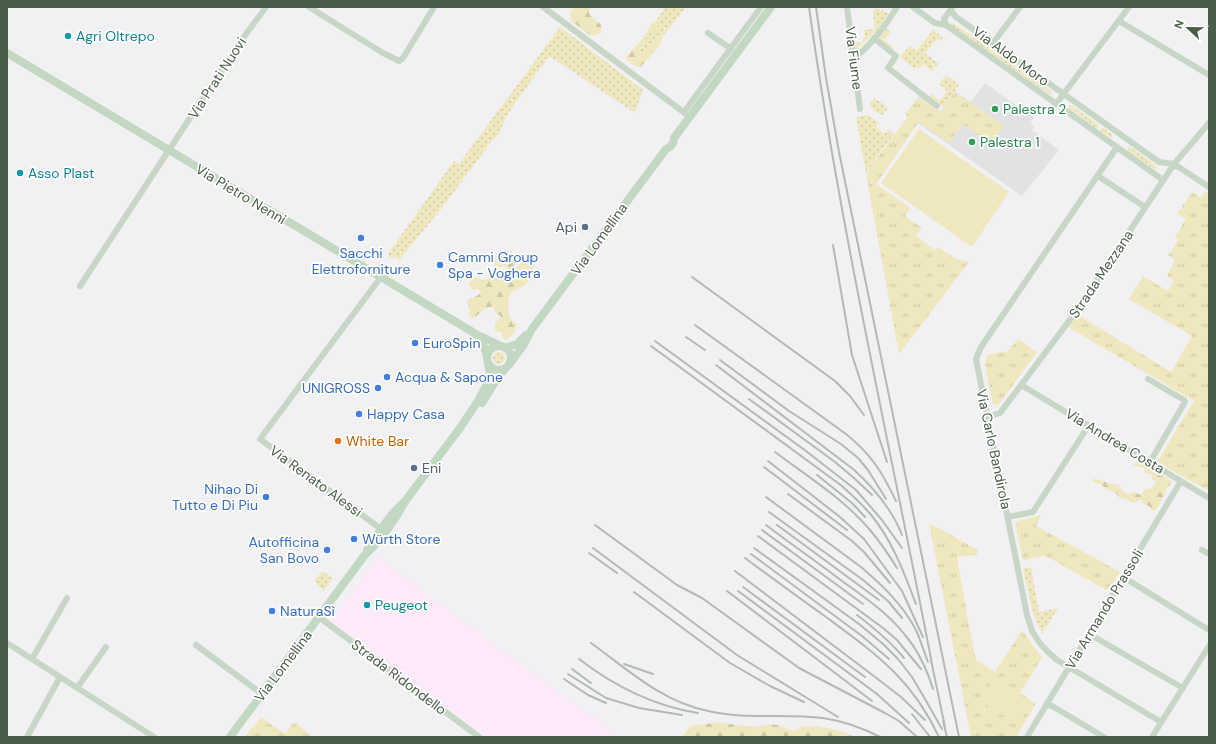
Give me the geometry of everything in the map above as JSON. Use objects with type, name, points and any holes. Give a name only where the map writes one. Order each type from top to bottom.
[{"type":"main road","name":"Via Lomellina","points":[[230,737],[364,556],[381,529],[393,513],[406,500],[460,428],[487,385],[490,374],[488,360],[491,349],[499,346],[504,347],[517,344],[532,329],[666,149],[666,144],[670,139],[674,138],[687,115],[771,7]]},
{"type":"main road","name":"Via Pietro Nenni","points":[[7,53],[476,334],[504,347]]},
{"type":"main road","name":"Via Lomellina","points":[[460,428],[488,395],[498,377],[523,346],[532,329]]},
{"type":"main road","points":[[476,334],[483,344],[488,360],[495,370],[507,367],[511,357],[508,350],[504,347]]},
{"type":"main road","name":"Via Lomellina","points":[[364,556],[377,543],[398,516],[406,500]]},
{"type":"street","name":"Via Prati Nuovi","points":[[80,286],[239,43],[266,7]]},
{"type":"street","points":[[309,7],[383,53],[399,60],[403,58],[434,7]]},
{"type":"street","points":[[544,7],[687,115]]},
{"type":"street","name":"Via Lomellina","points":[[687,115],[761,7]]},
{"type":"street","name":"Via Fiume","points":[[847,7],[860,109]]},
{"type":"street","points":[[854,58],[874,38],[897,7]]},
{"type":"street","name":"Via Aldo Moro","points":[[913,7],[935,23],[946,25],[1163,180]]},
{"type":"street","points":[[993,43],[1020,7]]},
{"type":"street","points":[[1056,104],[1129,7]]},
{"type":"street","points":[[946,25],[944,19],[952,8]]},
{"type":"street","name":"Via Aldo Moro","points":[[952,8],[952,12],[956,17],[1159,162],[1174,164],[1209,187]]},
{"type":"street","points":[[1119,20],[1209,75]]},
{"type":"street","points":[[708,33],[731,49]]},
{"type":"street","points":[[874,38],[896,56],[888,68],[937,106]]},
{"type":"street","name":"Strada Mezzana","points":[[987,417],[1000,413],[1078,309],[1174,164],[1209,123]]},
{"type":"street","name":"Via Carlo Bandirola","points":[[1117,147],[977,353],[976,359],[1013,548],[1029,622],[1035,635],[1046,650],[1056,660],[1161,722]]},
{"type":"street","points":[[1098,176],[1145,207]]},
{"type":"street","name":"Via Renato Alessi","points":[[381,277],[260,440],[381,529]]},
{"type":"street","points":[[1148,379],[1185,402],[1150,462]]},
{"type":"street","name":"Via Andrea Costa","points":[[1021,384],[1209,498]]},
{"type":"street","points":[[1008,517],[1033,512],[1089,426]]},
{"type":"street","name":"Via Armando Prassoli","points":[[1027,737],[1181,481]]},
{"type":"street","points":[[1202,550],[1209,554]]},
{"type":"street","points":[[1123,577],[1209,630]]},
{"type":"street","points":[[32,659],[67,598]]},
{"type":"street","name":"Strada Ridondello","points":[[319,617],[479,737]]},
{"type":"street","points":[[1089,634],[1183,688]]},
{"type":"street","points":[[7,643],[154,737]]},
{"type":"street","points":[[196,645],[262,694]]},
{"type":"street","points":[[77,688],[106,647]]},
{"type":"street","points":[[1152,737],[1209,648]]},
{"type":"street","points":[[27,737],[60,677]]},
{"type":"street","points":[[1047,703],[1104,737]]},
{"type":"shaded area","points":[[985,83],[1034,117],[1030,123],[1034,127],[1032,130],[1059,150],[1022,196],[905,114],[919,96],[940,112],[955,91],[971,102]]},
{"type":"shaded area","points":[[378,557],[620,737],[486,737],[331,621]]},
{"type":"green space","points":[[574,7],[591,7],[589,14],[601,25],[602,32],[593,36],[572,22],[570,14]]},
{"type":"green space","points":[[666,7],[686,7],[662,38],[663,34],[652,43],[638,61],[637,58],[643,42],[659,24],[658,18]]},
{"type":"green space","points":[[877,7],[881,11],[883,10],[889,14],[876,32],[875,30],[875,32],[856,50],[855,42],[863,43],[863,38],[865,38],[864,30],[875,29],[873,13]]},
{"type":"green space","points":[[658,18],[658,27],[646,37],[641,45],[638,61],[652,42],[663,34],[660,45],[640,67],[630,63],[626,57],[643,38],[651,24]]},
{"type":"green space","points":[[951,23],[1051,91],[1052,94],[1049,94],[951,26]]},
{"type":"green space","points":[[560,27],[643,90],[635,113],[551,57],[547,59],[513,106],[505,119],[499,134],[491,142],[442,208],[399,260],[396,257],[391,258],[388,254],[454,161],[459,164]]},
{"type":"green space","points":[[887,28],[891,31],[884,40],[894,48],[893,50],[879,39]]},
{"type":"green space","points":[[933,30],[943,38],[940,41],[937,39],[925,53],[939,64],[936,67],[916,51]]},
{"type":"green space","points":[[910,46],[935,67],[932,71],[923,64],[919,69],[917,67],[915,69],[900,57]]},
{"type":"green space","points":[[946,75],[959,85],[943,107],[929,97],[932,94],[940,101],[947,91],[939,84]]},
{"type":"green space","points":[[955,92],[1004,126],[991,143],[963,124],[949,143],[919,122],[876,184],[910,208],[905,216],[922,228],[916,236],[935,250],[938,247],[956,259],[969,262],[899,354],[866,174],[908,117],[905,114],[919,97],[940,112]]},
{"type":"green space","points":[[875,98],[888,108],[882,115],[874,111],[869,104]]},
{"type":"green space","points":[[1069,105],[1099,125],[1097,129],[1069,108]]},
{"type":"green space","points":[[868,115],[879,123],[876,127],[884,134],[888,129],[894,134],[866,173],[856,117]]},
{"type":"green space","points":[[1102,127],[1112,134],[1112,138],[1100,131]]},
{"type":"green space","points":[[919,129],[1009,192],[972,247],[881,183]]},
{"type":"green space","points":[[1130,147],[1156,165],[1157,168],[1154,169],[1128,151],[1128,148]]},
{"type":"green space","points":[[1205,191],[1209,193],[1209,486],[1207,490],[1157,462],[1194,401],[1068,327],[1075,318],[1080,316],[1171,372],[1192,336],[1129,299],[1143,276],[1168,291],[1174,280],[1167,276],[1175,260],[1168,255],[1178,240],[1175,237],[1186,219],[1177,214],[1192,192],[1201,197]]},
{"type":"green space","points":[[501,251],[507,258],[514,259],[515,268],[529,258],[535,262],[527,283],[513,291],[510,295],[508,306],[509,316],[511,320],[517,324],[514,333],[507,340],[504,339],[501,332],[495,331],[495,324],[501,316],[495,313],[493,306],[485,309],[474,318],[470,317],[470,310],[468,309],[469,305],[467,301],[481,292],[479,289],[473,290],[469,284],[473,278],[484,280],[493,275],[499,278],[506,276],[508,273],[507,266],[498,268],[495,266],[496,257]]},
{"type":"green space","points":[[1018,339],[1037,352],[999,404],[993,405],[985,364],[987,355],[1008,351]]},
{"type":"green space","points":[[501,352],[504,353],[504,363],[497,364],[494,363],[493,356],[494,353]]},
{"type":"green space","points":[[1136,462],[1171,480],[1158,508],[1154,511],[1140,499],[1135,503],[1120,498],[1115,492],[1107,490],[1102,485],[1094,482],[1092,479],[1111,484],[1118,484],[1122,490],[1129,494],[1133,492],[1141,495],[1145,489],[1152,488],[1156,482],[1152,479],[1151,474],[1145,473],[1144,468],[1133,465]]},
{"type":"green space","points":[[1041,515],[1036,526],[1120,572],[1108,591],[1046,556],[1023,560],[1015,522]]},
{"type":"green space","points":[[929,523],[978,550],[976,555],[957,557],[976,660],[995,672],[1022,630],[1042,658],[1020,693],[1036,703],[1016,737],[971,737]]},
{"type":"green space","points":[[1031,567],[1039,612],[1058,608],[1042,634],[1033,613],[1023,569]]},
{"type":"green space","points":[[322,571],[333,578],[324,591],[314,581]]},
{"type":"green space","points":[[992,682],[1030,705],[1018,724],[980,701]]},
{"type":"green space","points":[[261,717],[285,734],[294,722],[313,737],[245,737]]},
{"type":"green space","points":[[716,722],[754,727],[770,724],[778,725],[793,731],[796,731],[801,727],[813,726],[836,730],[850,734],[854,737],[680,737],[694,726]]},
{"type":"railway","points":[[809,7],[821,90],[850,254],[932,664]]},
{"type":"railway","points":[[816,7],[826,78],[839,152],[959,737]]},
{"type":"railway","points":[[833,245],[852,355],[887,462]]},
{"type":"railway","points":[[692,277],[835,381],[850,396],[864,415]]},
{"type":"railway","points":[[695,325],[846,434],[863,449],[876,464],[896,501]]},
{"type":"railway","points":[[686,337],[705,350]]},
{"type":"railway","points":[[655,341],[806,451],[856,490],[882,520],[902,548]]},
{"type":"railway","points":[[651,346],[842,486],[857,500],[872,516],[886,536],[916,604]]},
{"type":"railway","points":[[720,360],[789,411],[841,444],[858,458],[868,470],[886,499]]},
{"type":"railway","points":[[716,365],[853,469],[868,483],[887,507],[902,535]]},
{"type":"railway","points":[[749,399],[835,462],[872,495]]},
{"type":"railway","points":[[775,452],[825,488],[849,508],[874,535],[897,568]]},
{"type":"railway","points":[[768,461],[840,517],[864,539],[902,591],[923,637]]},
{"type":"railway","points":[[764,467],[847,530]]},
{"type":"railway","points":[[817,475],[852,503],[865,517]]},
{"type":"railway","points":[[788,494],[852,541],[864,552],[890,583]]},
{"type":"railway","points":[[766,497],[861,567],[884,588],[911,621],[918,634],[928,662]]},
{"type":"railway","points":[[769,512],[863,580],[888,601],[902,618]]},
{"type":"railway","points":[[595,525],[677,585],[702,598],[799,668],[899,721],[917,737]]},
{"type":"railway","points":[[766,525],[883,612],[910,641],[925,668],[933,689]]},
{"type":"railway","points":[[777,525],[879,600]]},
{"type":"railway","points":[[762,530],[863,604]]},
{"type":"railway","points":[[758,536],[883,628],[897,640],[921,669]]},
{"type":"railway","points":[[593,548],[737,655],[838,717]]},
{"type":"railway","points":[[754,548],[859,624],[883,644],[898,659],[912,677],[942,729]]},
{"type":"railway","points":[[589,553],[617,573]]},
{"type":"railway","points":[[751,554],[862,636],[889,659]]},
{"type":"railway","points":[[745,558],[877,656],[905,683],[917,699],[939,737]]},
{"type":"railway","points":[[735,571],[901,697],[925,720]]},
{"type":"railway","points":[[743,587],[865,677]]},
{"type":"railway","points":[[727,591],[872,701]]},
{"type":"railway","points":[[738,591],[877,694],[909,723]]},
{"type":"railway","points":[[634,592],[730,663],[770,686],[804,702]]},
{"type":"railway","points":[[857,615],[882,635],[904,658]]},
{"type":"railway","points":[[591,643],[632,674],[660,692],[691,707],[722,714],[823,718],[852,725],[880,737]]},
{"type":"railway","points":[[579,659],[606,678],[635,694],[682,710],[698,713]]},
{"type":"railway","points":[[931,660],[945,727]]},
{"type":"railway","points":[[624,664],[653,674]]},
{"type":"railway","points":[[572,669],[591,683]]},
{"type":"railway","points":[[568,674],[606,698],[639,708],[682,715]]},
{"type":"railway","points":[[564,679],[588,695],[606,703]]},
{"type":"railway","points":[[912,714],[930,737]]},
{"type":"railway","points":[[943,721],[947,737]]},
{"type":"place","name":"Agri Oltrepo","points":[[68,36]]},
{"type":"place","name":"Palestra 2","points":[[995,109]]},
{"type":"place","name":"Palestra 1","points":[[972,142]]},
{"type":"place","name":"Asso Plast","points":[[20,173]]},
{"type":"place","name":"Api","points":[[585,227]]},
{"type":"place","name":"Sacchi Elettroforniture","points":[[361,238]]},
{"type":"place","name":"Cammi Group Spa - Voghera","points":[[440,265]]},
{"type":"place","name":"EuroSpin","points":[[415,343]]},
{"type":"place","name":"Acqua & Sapone","points":[[387,377]]},
{"type":"place","name":"UNIGROSS","points":[[378,388]]},
{"type":"place","name":"Happy Casa","points":[[359,414]]},
{"type":"place","name":"White Bar","points":[[338,441]]},
{"type":"place","name":"Eni","points":[[414,468]]},
{"type":"place","name":"Nihao Di Tutto e Di Piu","points":[[266,497]]},
{"type":"place","name":"Würth Store","points":[[354,539]]},
{"type":"place","name":"Autofficina San Bovo","points":[[327,550]]},
{"type":"place","name":"Peugeot","points":[[367,605]]},
{"type":"place","name":"NaturaSì","points":[[272,611]]}]
